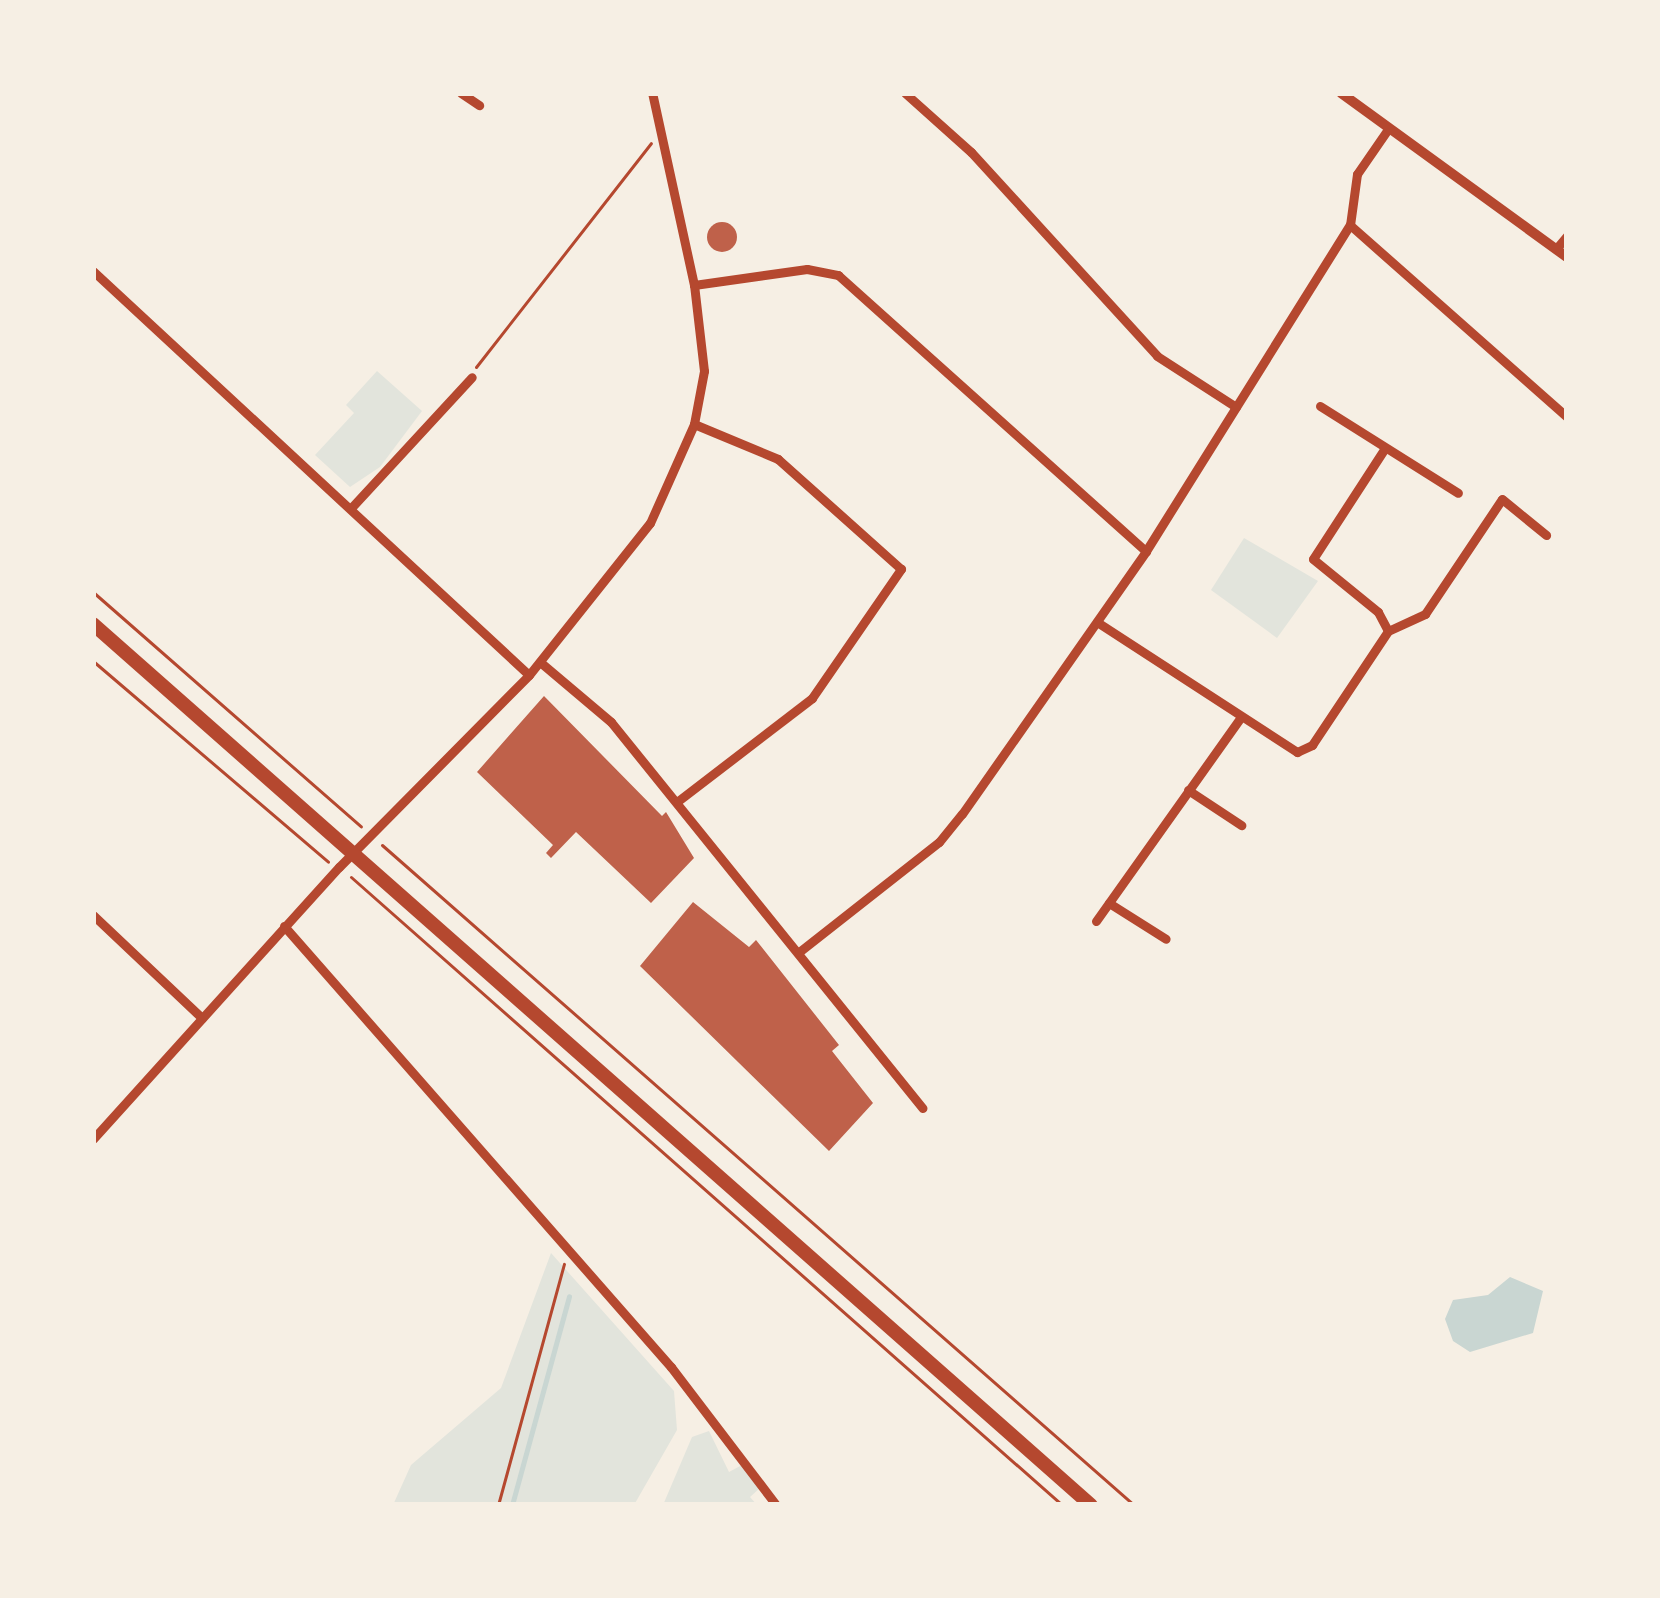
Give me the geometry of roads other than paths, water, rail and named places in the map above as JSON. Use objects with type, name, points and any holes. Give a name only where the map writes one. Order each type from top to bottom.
[{"type":"main road","points":[[93,624],[1091,1505]]},
{"type":"street","points":[[461,93],[479,105]]},
{"type":"street","points":[[93,1139],[339,867],[541,662],[650,524],[694,424],[704,371],[694,285],[652,93]]},
{"type":"street","points":[[905,93],[971,152],[1157,356],[1236,407]]},
{"type":"street","points":[[1341,93],[1386,132],[1561,253],[1567,236]]},
{"type":"street","points":[[799,952],[939,842],[1146,551],[1350,225],[1357,174],[1386,132]]},
{"type":"street","points":[[1350,225],[1567,417]]},
{"type":"street","points":[[694,285],[807,268],[838,274],[1146,551]]},
{"type":"street","points":[[93,271],[529,675]]},
{"type":"street","points":[[351,508],[472,377]]},
{"type":"street","points":[[1319,406],[1458,493]]},
{"type":"street","points":[[677,801],[812,698],[901,569],[778,460],[694,424]]},
{"type":"street","points":[[1385,448],[1313,559],[1378,612],[1388,631]]},
{"type":"street","points":[[1096,622],[1283,750],[1312,745],[1388,631],[1425,614],[1502,499],[1546,535]]},
{"type":"street","points":[[541,662],[611,722],[922,1108]]},
{"type":"street","points":[[1096,921],[1239,720]]},
{"type":"street","points":[[1188,790],[1241,825]]},
{"type":"street","points":[[1109,903],[1166,939]]},
{"type":"street","points":[[93,914],[202,1018]]},
{"type":"street","points":[[284,926],[729,1436],[776,1505]]},
{"type":"waterway","points":[[512,1505],[569,1297]]}]
